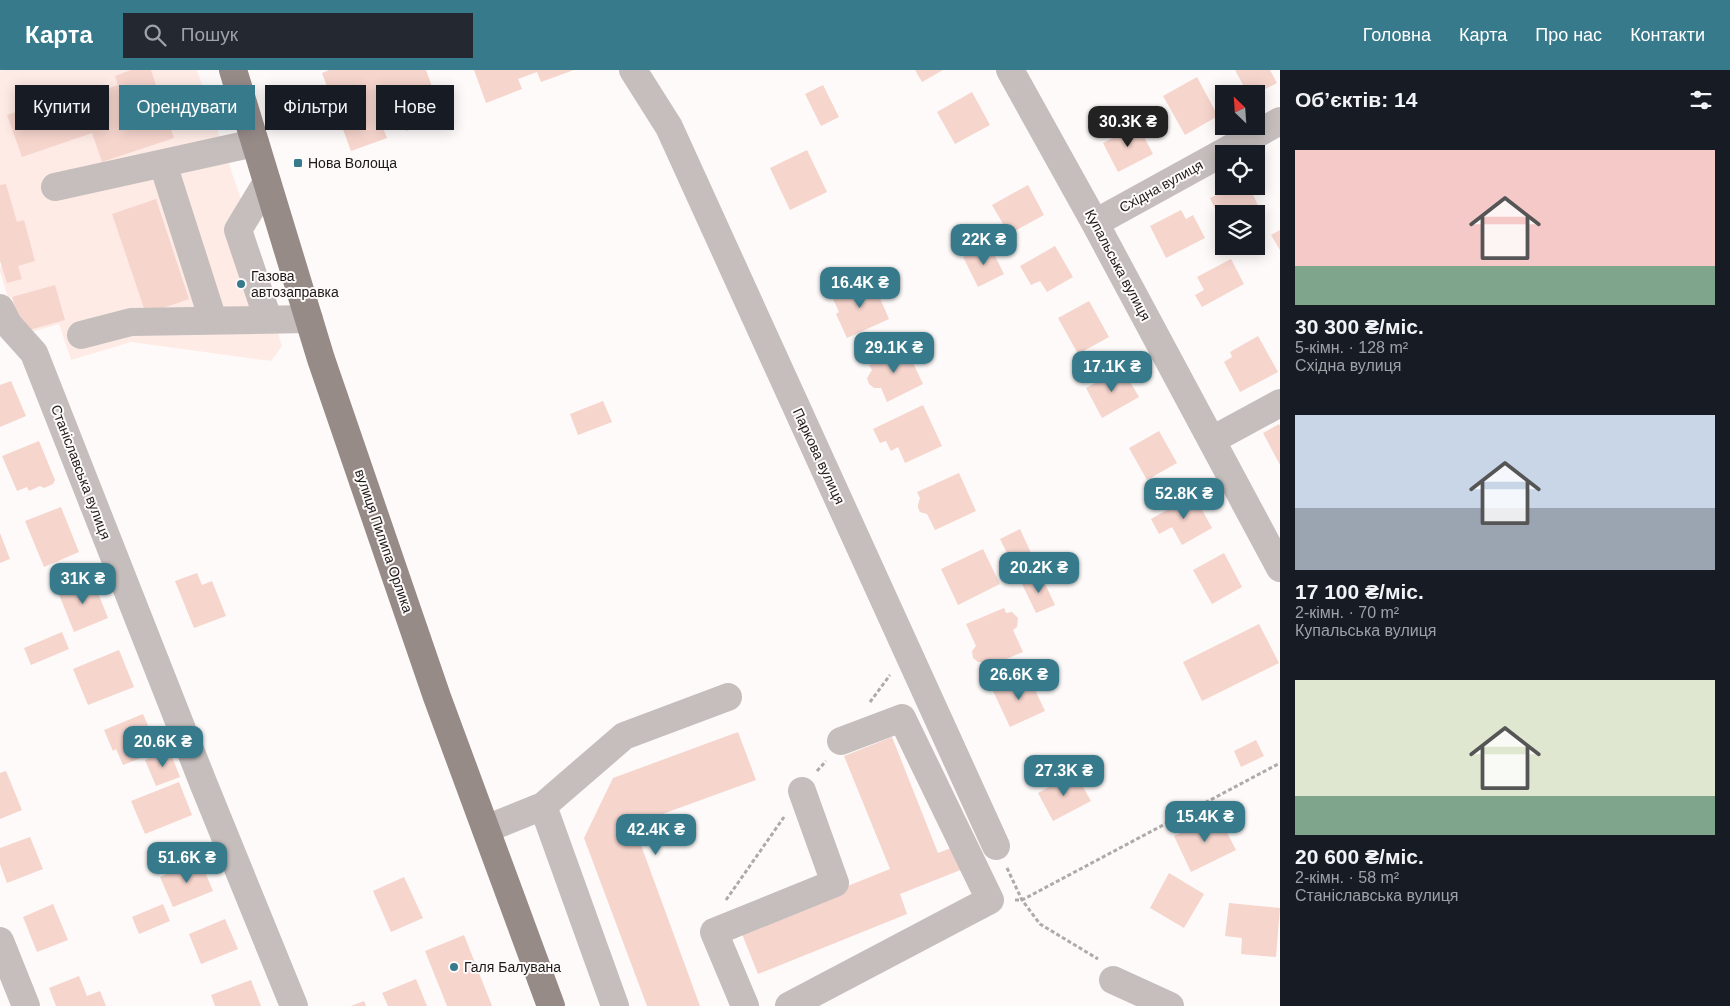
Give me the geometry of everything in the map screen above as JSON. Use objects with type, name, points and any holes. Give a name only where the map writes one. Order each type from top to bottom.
[{"type":"main road","name":"вулиця Пилипа Орлика","points":[[233,70],[321,359],[437,698],[551,1006]]},
{"type":"street","name":"Паркова вулиця","points":[[633,70],[669,127],[996,846]]},
{"type":"street","name":"Купальська вулиця","points":[[1010,70],[1095,223],[1280,568]]},
{"type":"street","name":"Східна вулиця","points":[[1095,223],[1280,121]]},
{"type":"street","points":[[55,188],[255,144]]},
{"type":"street","points":[[163,164],[213,320]]},
{"type":"street","points":[[267,182],[238,230],[268,319]]},
{"type":"street","name":"Станіславська вулиця","points":[[0,308],[8,324],[34,353],[204,785],[294,1006]]},
{"type":"street","points":[[80,335],[131,322],[309,319]]},
{"type":"street","points":[[1212,440],[1280,403]]},
{"type":"street","points":[[486,829],[543,806],[624,736],[728,697]]},
{"type":"street","points":[[789,1006],[990,900],[902,718],[841,741]]},
{"type":"street","points":[[745,1006],[714,932],[835,883],[802,791]]},
{"type":"street","points":[[543,806],[615,1006]]},
{"type":"street","points":[[0,941],[26,1006]]},
{"type":"street","points":[[1113,980],[1170,1006]]},
{"type":"path","points":[[1022,900],[1280,763]]},
{"type":"path","points":[[996,846],[1022,900],[1040,924],[1100,960],[1113,980]]},
{"type":"shaded area","points":[[197,70],[202,85],[119,85],[119,130],[217,130],[279,311],[272,314],[282,346],[271,361],[131,342],[71,360],[59,324],[24,334],[22,332],[12,297],[8,298],[0,271],[2,266],[0,261],[0,71]]},
{"type":"building","points":[[131,70],[151,70],[156,85],[119,85],[119,130],[171,130],[174,138],[102,162],[92,133],[22,157],[7,115],[15,112],[15,130],[109,130],[109,88],[118,85],[115,76]]},
{"type":"building","points":[[329,70],[426,70],[431,85],[376,85],[376,130],[384,130],[387,138],[351,151],[343,130],[366,130],[366,85],[326,85],[322,73]]},
{"type":"building","points":[[474,70],[574,70],[541,82],[537,72],[518,79],[522,89],[486,103]]},
{"type":"building","points":[[915,70],[943,70],[922,82]]},
{"type":"building","points":[[1235,70],[1270,70],[1277,83],[1265,89],[1265,85],[1243,85]]},
{"type":"building","points":[[1197,77],[1215,110],[1215,118],[1185,135],[1163,96]]},
{"type":"building","points":[[823,85],[839,117],[821,126],[805,94]]},
{"type":"building","points":[[972,92],[990,125],[955,144],[937,112]]},
{"type":"building","points":[[1138,125],[1153,154],[1118,172],[1103,143]]},
{"type":"building","points":[[807,150],[827,192],[790,210],[770,168]]},
{"type":"building","points":[[6,184],[17,222],[24,220],[35,261],[18,266],[22,279],[7,283],[0,261],[0,185]]},
{"type":"building","points":[[1028,185],[1044,215],[1009,234],[992,205]]},
{"type":"building","points":[[1217,195],[1253,195],[1258,205],[1215,205],[1215,209],[1210,198]]},
{"type":"building","points":[[156,199],[189,299],[146,314],[112,214]]},
{"type":"building","points":[[1181,210],[1186,219],[1193,215],[1205,238],[1166,258],[1150,226]]},
{"type":"building","points":[[1280,230],[1280,250],[1271,235]]},
{"type":"building","points":[[989,244],[1004,274],[978,287],[963,257]]},
{"type":"building","points":[[1055,246],[1073,277],[1047,292],[1040,281],[1031,285],[1020,266]]},
{"type":"building","points":[[1231,259],[1244,284],[1202,307],[1195,295],[1204,290],[1197,277]]},
{"type":"building","points":[[872,280],[889,319],[847,338],[836,314],[839,312],[832,297]]},
{"type":"building","points":[[55,285],[65,320],[22,332],[12,297]]},
{"type":"building","points":[[1089,301],[1109,337],[1078,354],[1058,318]]},
{"type":"building","points":[[1258,336],[1278,372],[1240,392],[1224,362],[1232,357],[1230,352]]},
{"type":"building","points":[[884,348],[890,349],[895,353],[906,348],[923,384],[887,402],[881,388],[874,388],[869,384],[867,378],[872,370],[869,365],[877,362],[876,358],[879,352]]},
{"type":"building","points":[[1122,368],[1139,397],[1102,418],[1086,388]]},
{"type":"building","points":[[11,381],[26,416],[0,427],[0,385]]},
{"type":"building","points":[[603,401],[612,422],[578,435],[570,414]]},
{"type":"building","points":[[923,405],[942,446],[905,463],[898,447],[891,451],[886,441],[880,443],[873,429]]},
{"type":"building","points":[[1279,424],[1280,426],[1280,465],[1263,433]]},
{"type":"building","points":[[1159,431],[1177,463],[1147,480],[1129,448]]},
{"type":"building","points":[[39,441],[55,480],[53,484],[44,488],[40,486],[29,491],[27,487],[17,491],[2,456]]},
{"type":"building","points":[[959,473],[976,511],[935,530],[927,514],[920,512],[918,508],[920,498],[917,492]]},
{"type":"building","points":[[1194,495],[1212,528],[1182,545],[1172,527],[1159,534],[1151,519]]},
{"type":"building","points":[[61,507],[79,552],[44,567],[25,521]]},
{"type":"building","points":[[1020,529],[1037,566],[1018,575],[1000,539]]},
{"type":"building","points":[[0,533],[10,559],[0,563]]},
{"type":"building","points":[[983,549],[1000,584],[958,605],[941,569]]},
{"type":"building","points":[[1224,553],[1242,587],[1212,604],[1193,570]]},
{"type":"building","points":[[197,573],[202,585],[212,581],[226,616],[194,628],[175,581]]},
{"type":"building","points":[[1041,575],[1055,605],[1036,613],[1022,584]]},
{"type":"building","points":[[92,578],[108,618],[74,632],[58,592]]},
{"type":"building","points":[[1004,608],[1006,613],[1012,612],[1018,618],[1017,627],[1013,630],[1023,652],[985,668],[982,662],[978,662],[973,658],[972,651],[976,646],[966,624]]},
{"type":"building","points":[[1259,624],[1279,663],[1202,701],[1183,662]]},
{"type":"building","points":[[62,632],[69,649],[31,665],[24,648]]},
{"type":"building","points":[[119,650],[134,687],[88,705],[73,669]]},
{"type":"building","points":[[1028,675],[1045,711],[1010,727],[993,691]]},
{"type":"building","points":[[143,714],[159,751],[123,765],[116,749],[113,751],[104,730]]},
{"type":"building","points":[[738,732],[756,780],[646,820],[638,837],[700,1006],[647,1006],[584,838],[613,778]]},
{"type":"building","points":[[892,737],[938,853],[954,847],[963,869],[900,894],[907,914],[758,974],[740,929],[890,869],[844,756]]},
{"type":"building","points":[[1256,740],[1264,756],[1241,767],[1234,751]]},
{"type":"building","points":[[169,749],[180,777],[156,786],[145,760]]},
{"type":"building","points":[[6,771],[22,810],[0,819],[0,773]]},
{"type":"building","points":[[1075,773],[1091,801],[1053,821],[1038,793]]},
{"type":"building","points":[[179,782],[192,815],[145,834],[131,801]]},
{"type":"building","points":[[1218,815],[1236,850],[1191,872],[1174,836]]},
{"type":"building","points":[[30,837],[43,869],[7,883],[0,864],[0,848]]},
{"type":"building","points":[[200,860],[213,891],[173,907],[160,877]]},
{"type":"building","points":[[1169,873],[1204,894],[1184,928],[1150,908]]},
{"type":"building","points":[[404,877],[423,918],[391,932],[373,891]]},
{"type":"building","points":[[1229,903],[1280,908],[1276,957],[1241,954],[1242,938],[1225,936]]},
{"type":"building","points":[[53,904],[68,940],[37,952],[23,917]]},
{"type":"building","points":[[163,904],[170,921],[139,934],[132,917]]},
{"type":"building","points":[[225,919],[238,949],[201,964],[189,934]]},
{"type":"building","points":[[464,935],[492,1006],[447,1006],[425,951]]},
{"type":"building","points":[[79,976],[87,996],[100,991],[106,1006],[56,1006],[49,988]]},
{"type":"building","points":[[416,979],[427,1006],[388,1006],[382,993]]},
{"type":"building","points":[[251,980],[261,1006],[215,1006],[211,995]]},
{"type":"building","points":[[364,1001],[366,1006],[351,1006]]},
{"type":"place","name":"Нова Волоща","points":[[298,163]]},
{"type":"place","name":"Газова автозаправка","points":[[241,284]]},
{"type":"place","name":"Галя Балувана","points":[[454,967]]}]
